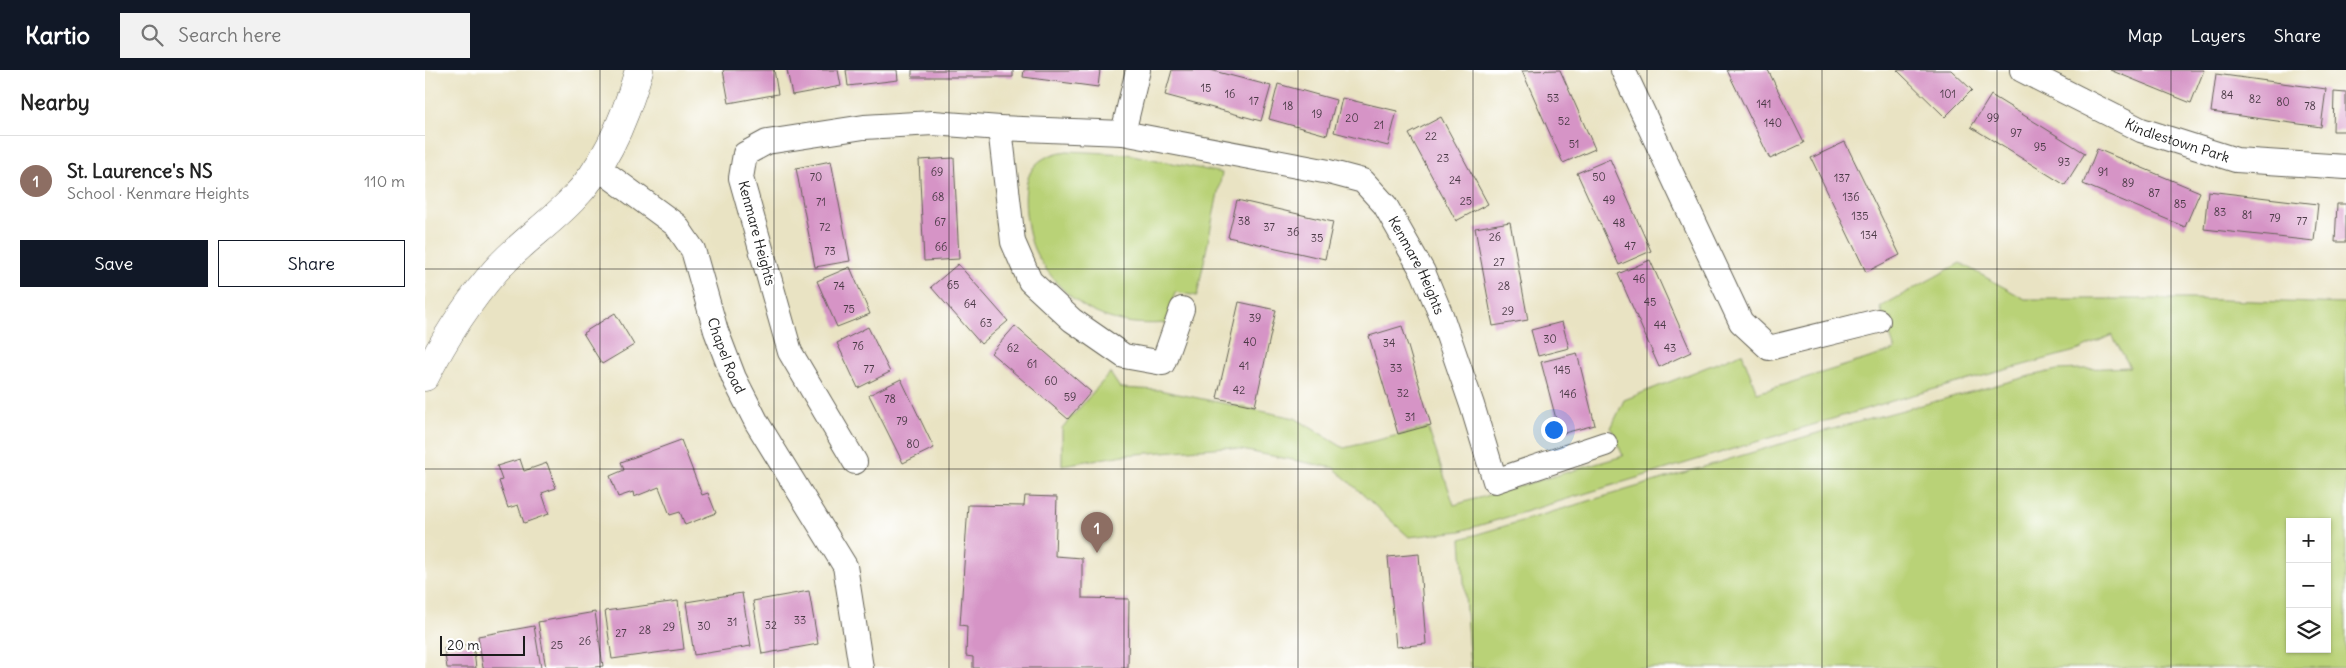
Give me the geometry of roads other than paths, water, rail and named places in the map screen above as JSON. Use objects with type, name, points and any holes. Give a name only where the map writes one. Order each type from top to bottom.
[{"type":"street","points":[[425,377],[445,339],[479,290],[498,268],[573,199],[597,167],[628,107],[639,70]]},
{"type":"street","points":[[1123,133],[1138,70]]},
{"type":"street","points":[[1623,70],[1741,322],[1769,348],[1879,321]]},
{"type":"street","name":"Kindlestown Park","points":[[2022,70],[2141,130],[2236,160],[2346,167]]},
{"type":"street","name":"Kenmare Heights","points":[[855,462],[790,352],[741,178],[745,154],[767,142],[864,127],[933,123],[1123,133],[1329,172],[1363,181],[1385,205],[1427,281],[1441,315],[1472,405],[1495,481],[1605,444]]},
{"type":"street","points":[[1000,128],[1013,242],[1031,280],[1072,320],[1124,356],[1163,363],[1182,309]]},
{"type":"street","name":"Chapel Road","points":[[597,167],[677,225],[693,250],[716,331],[734,378],[761,431],[845,566],[861,668]]},
{"type":"place","name":"St. Laurence's NS","points":[[1097,553]]}]
